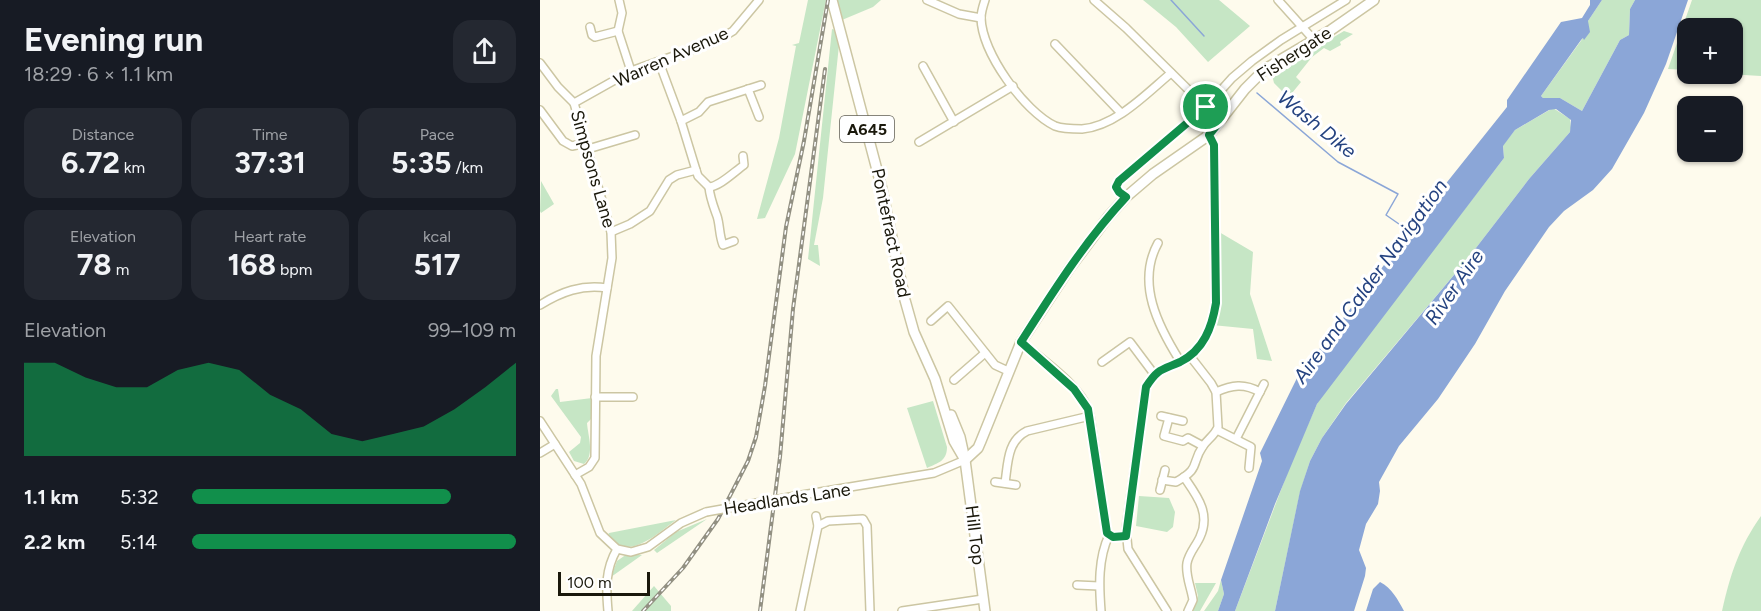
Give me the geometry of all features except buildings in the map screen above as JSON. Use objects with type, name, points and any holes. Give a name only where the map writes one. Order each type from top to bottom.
[{"type":"main road","name":"Pontefract Road","points":[[832,0],[881,185],[914,332],[940,394],[954,441],[965,460]]},
{"type":"main road","name":"Fishergate","points":[[965,460],[978,448],[1021,342],[1068,269],[1108,217],[1126,197],[1154,174],[1209,135],[1245,89],[1265,69],[1374,0]]},
{"type":"main road","name":"Hill Top","points":[[965,460],[985,611]]},
{"type":"street","points":[[619,0],[622,13],[618,32],[631,71]]},
{"type":"street","name":"Warren Avenue","points":[[574,103],[631,71],[716,41],[733,31],[759,0]]},
{"type":"street","points":[[927,0],[959,14],[981,18]]},
{"type":"street","points":[[985,0],[981,18],[985,39],[993,58],[1029,106],[1043,119],[1057,127],[1084,129],[1098,125],[1121,113],[1172,73]]},
{"type":"street","points":[[1094,0],[1106,9],[1220,121]]},
{"type":"street","points":[[1278,0],[1314,40]]},
{"type":"street","name":"Fishergate","points":[[1126,197],[1116,187],[1119,181],[1206,107],[1239,72],[1281,40],[1346,0]]},
{"type":"street","points":[[590,27],[595,37],[618,32]]},
{"type":"street","points":[[1055,44],[1121,113]]},
{"type":"street","points":[[659,62],[698,176],[709,187],[710,200],[717,216],[719,236],[723,245],[734,241]]},
{"type":"street","name":"Simpsons Lane","points":[[540,63],[558,87],[574,103],[611,232],[612,258],[597,345],[595,458],[589,467],[575,475]]},
{"type":"street","points":[[924,66],[954,122]]},
{"type":"street","points":[[681,121],[699,112],[708,102],[761,85]]},
{"type":"street","points":[[919,142],[1013,86]]},
{"type":"street","points":[[748,89],[759,117]]},
{"type":"street","points":[[540,111],[563,141],[572,146],[587,146],[635,135]]},
{"type":"street","points":[[1167,611],[1128,549],[1126,536],[1146,387],[1154,374],[1190,356],[1198,348],[1212,325],[1216,303],[1214,145],[1209,135]]},
{"type":"street","points":[[709,187],[722,184],[726,178],[744,165],[743,156]]},
{"type":"street","points":[[611,232],[651,211],[669,180],[677,175],[696,170]]},
{"type":"street","points":[[1158,243],[1148,268],[1152,298],[1160,325],[1180,362]]},
{"type":"street","points":[[540,305],[572,289],[597,286],[607,288]]},
{"type":"street","points":[[931,321],[948,306],[995,365],[1008,371]]},
{"type":"street","points":[[1021,342],[1074,389],[1086,404],[1090,416],[1107,533],[1113,537],[1126,536]]},
{"type":"street","points":[[1102,362],[1130,342],[1154,374]]},
{"type":"street","points":[[954,380],[985,353]]},
{"type":"street","points":[[1162,480],[1176,482],[1194,469],[1203,446],[1217,429],[1216,392],[1190,356]]},
{"type":"street","points":[[1236,439],[1264,384]]},
{"type":"street","points":[[1216,392],[1240,385],[1260,392]]},
{"type":"street","points":[[595,398],[633,397]]},
{"type":"street","points":[[1005,483],[1009,454],[1012,443],[1018,435],[1090,416]]},
{"type":"street","points":[[1183,421],[1165,417],[1164,436],[1183,441],[1188,438],[1203,446]]},
{"type":"street","points":[[540,422],[587,496],[600,533],[617,549],[608,566],[605,587],[608,611]]},
{"type":"street","points":[[1217,429],[1251,447],[1249,468]]},
{"type":"street","points":[[540,453],[555,444]]},
{"type":"street","name":"Headlands Lane","points":[[617,549],[625,552],[639,551],[653,544],[681,523],[706,512],[934,473],[965,460]]},
{"type":"street","points":[[1160,490],[1165,470]]},
{"type":"street","points":[[1184,477],[1202,504],[1205,516],[1201,536],[1187,564],[1187,579],[1193,600],[1188,611]]},
{"type":"street","points":[[995,482],[1016,484]]},
{"type":"street","points":[[800,611],[818,527],[816,516]]},
{"type":"street","points":[[818,527],[828,521],[863,519],[867,526],[870,611]]},
{"type":"street","points":[[1101,611],[1099,586],[1101,566],[1105,543],[1109,535]]},
{"type":"street","points":[[1077,585],[1099,586]]},
{"type":"street","points":[[902,611],[983,599]]},
{"type":"green space","points":[[808,0],[826,0],[795,154],[765,218],[757,219],[779,138],[796,46],[792,45],[799,43]]},
{"type":"green space","points":[[837,0],[881,0],[873,7],[842,20]]},
{"type":"green space","points":[[1143,0],[1219,0],[1250,26],[1208,62],[1176,27]]},
{"type":"green space","points":[[1602,0],[1635,0],[1630,9],[1629,35],[1620,40],[1582,111],[1560,98],[1543,98],[1541,96],[1583,38],[1588,21]]},
{"type":"green space","points":[[1692,0],[1761,0],[1761,76],[1743,75],[1743,18],[1686,18]]},
{"type":"green space","points":[[832,29],[835,30],[839,45],[823,198],[814,245],[818,245],[820,266],[808,259]]},
{"type":"green space","points":[[1344,31],[1353,34],[1340,42],[1341,45],[1330,51],[1324,48],[1312,57],[1296,77],[1301,82],[1292,93],[1285,94],[1274,83],[1273,73]]},
{"type":"green space","points":[[1677,43],[1677,69],[1668,69]]},
{"type":"green space","points":[[1553,108],[1570,119],[1570,132],[1346,403],[1322,438],[1310,461],[1300,492],[1275,611],[1235,611],[1292,461],[1326,389],[1504,158],[1503,145],[1515,130]]},
{"type":"green space","points":[[541,181],[554,204],[541,213],[540,211]]},
{"type":"green space","points":[[1214,229],[1253,252],[1250,294],[1272,361],[1257,359],[1253,329],[1212,325],[1216,303]]},
{"type":"green space","points":[[558,389],[560,402],[592,398],[592,418],[587,423],[590,450],[584,464],[574,461],[569,452],[580,443],[581,437],[551,396]]},
{"type":"green space","points":[[933,401],[947,452],[941,461],[927,468],[907,408]]},
{"type":"green space","points":[[1139,496],[1169,498],[1175,512],[1173,527],[1167,532],[1136,526]]},
{"type":"green space","points":[[1761,516],[1761,611],[1722,611],[1736,562]]},
{"type":"green space","points":[[707,519],[657,553],[654,550],[676,532]]},
{"type":"green space","points":[[676,520],[651,538],[633,546],[624,547],[615,543],[608,535],[609,533]]},
{"type":"green space","points":[[627,554],[642,555],[611,577],[617,561]]},
{"type":"green space","points":[[1221,580],[1224,594],[1218,611],[1204,611],[1218,591]]},
{"type":"green space","points":[[1195,583],[1216,583],[1200,611],[1193,611],[1198,596]]},
{"type":"green space","points":[[654,586],[671,606],[671,611],[632,611]]},
{"type":"water","name":"River Aire","points":[[1590,0],[1602,0],[1588,21],[1590,32],[1584,40],[1583,38],[1581,40],[1541,96],[1560,98],[1582,111],[1620,40],[1629,35],[1630,9],[1635,0],[1688,0],[1682,18],[1677,18],[1677,32],[1666,64],[1644,113],[1612,169],[1593,190],[1564,211],[1549,227],[1505,291],[1475,344],[1438,399],[1399,446],[1379,482],[1378,504],[1366,524],[1359,550],[1366,568],[1354,611],[1275,611],[1300,491],[1310,461],[1322,438],[1346,404],[1570,132],[1571,120],[1556,109],[1549,110],[1515,130],[1503,146],[1504,158],[1317,404],[1275,504],[1235,611],[1218,611],[1224,594],[1221,580],[1262,461],[1260,453],[1297,378],[1408,231],[1507,107],[1507,100],[1561,22],[1582,18],[1590,5]]},
{"type":"water","points":[[1380,582],[1391,591],[1404,611],[1366,611],[1373,589]]},
{"type":"waterway","name":"Wash Dike","points":[[1171,0],[1204,36]]},
{"type":"waterway","name":"Wash Dike","points":[[1257,93],[1338,162],[1398,194],[1386,215],[1409,231]]},
{"type":"railway","points":[[643,611],[683,568],[718,519],[748,461],[756,437],[786,227],[804,141],[828,0]]},
{"type":"railway","points":[[760,611],[780,457],[793,309],[825,69]]},
{"type":"route","points":[[1206,107],[1220,121],[1209,135],[1214,145],[1216,303],[1212,325],[1206,337],[1190,356],[1161,369],[1154,374],[1146,387],[1126,536],[1113,537],[1107,533],[1088,409],[1074,389],[1021,342],[1068,269],[1126,197],[1116,187],[1119,181],[1206,107]]},
{"type":"water label","name":"Aire and Calder Navigation","points":[[1370,281]]}]
